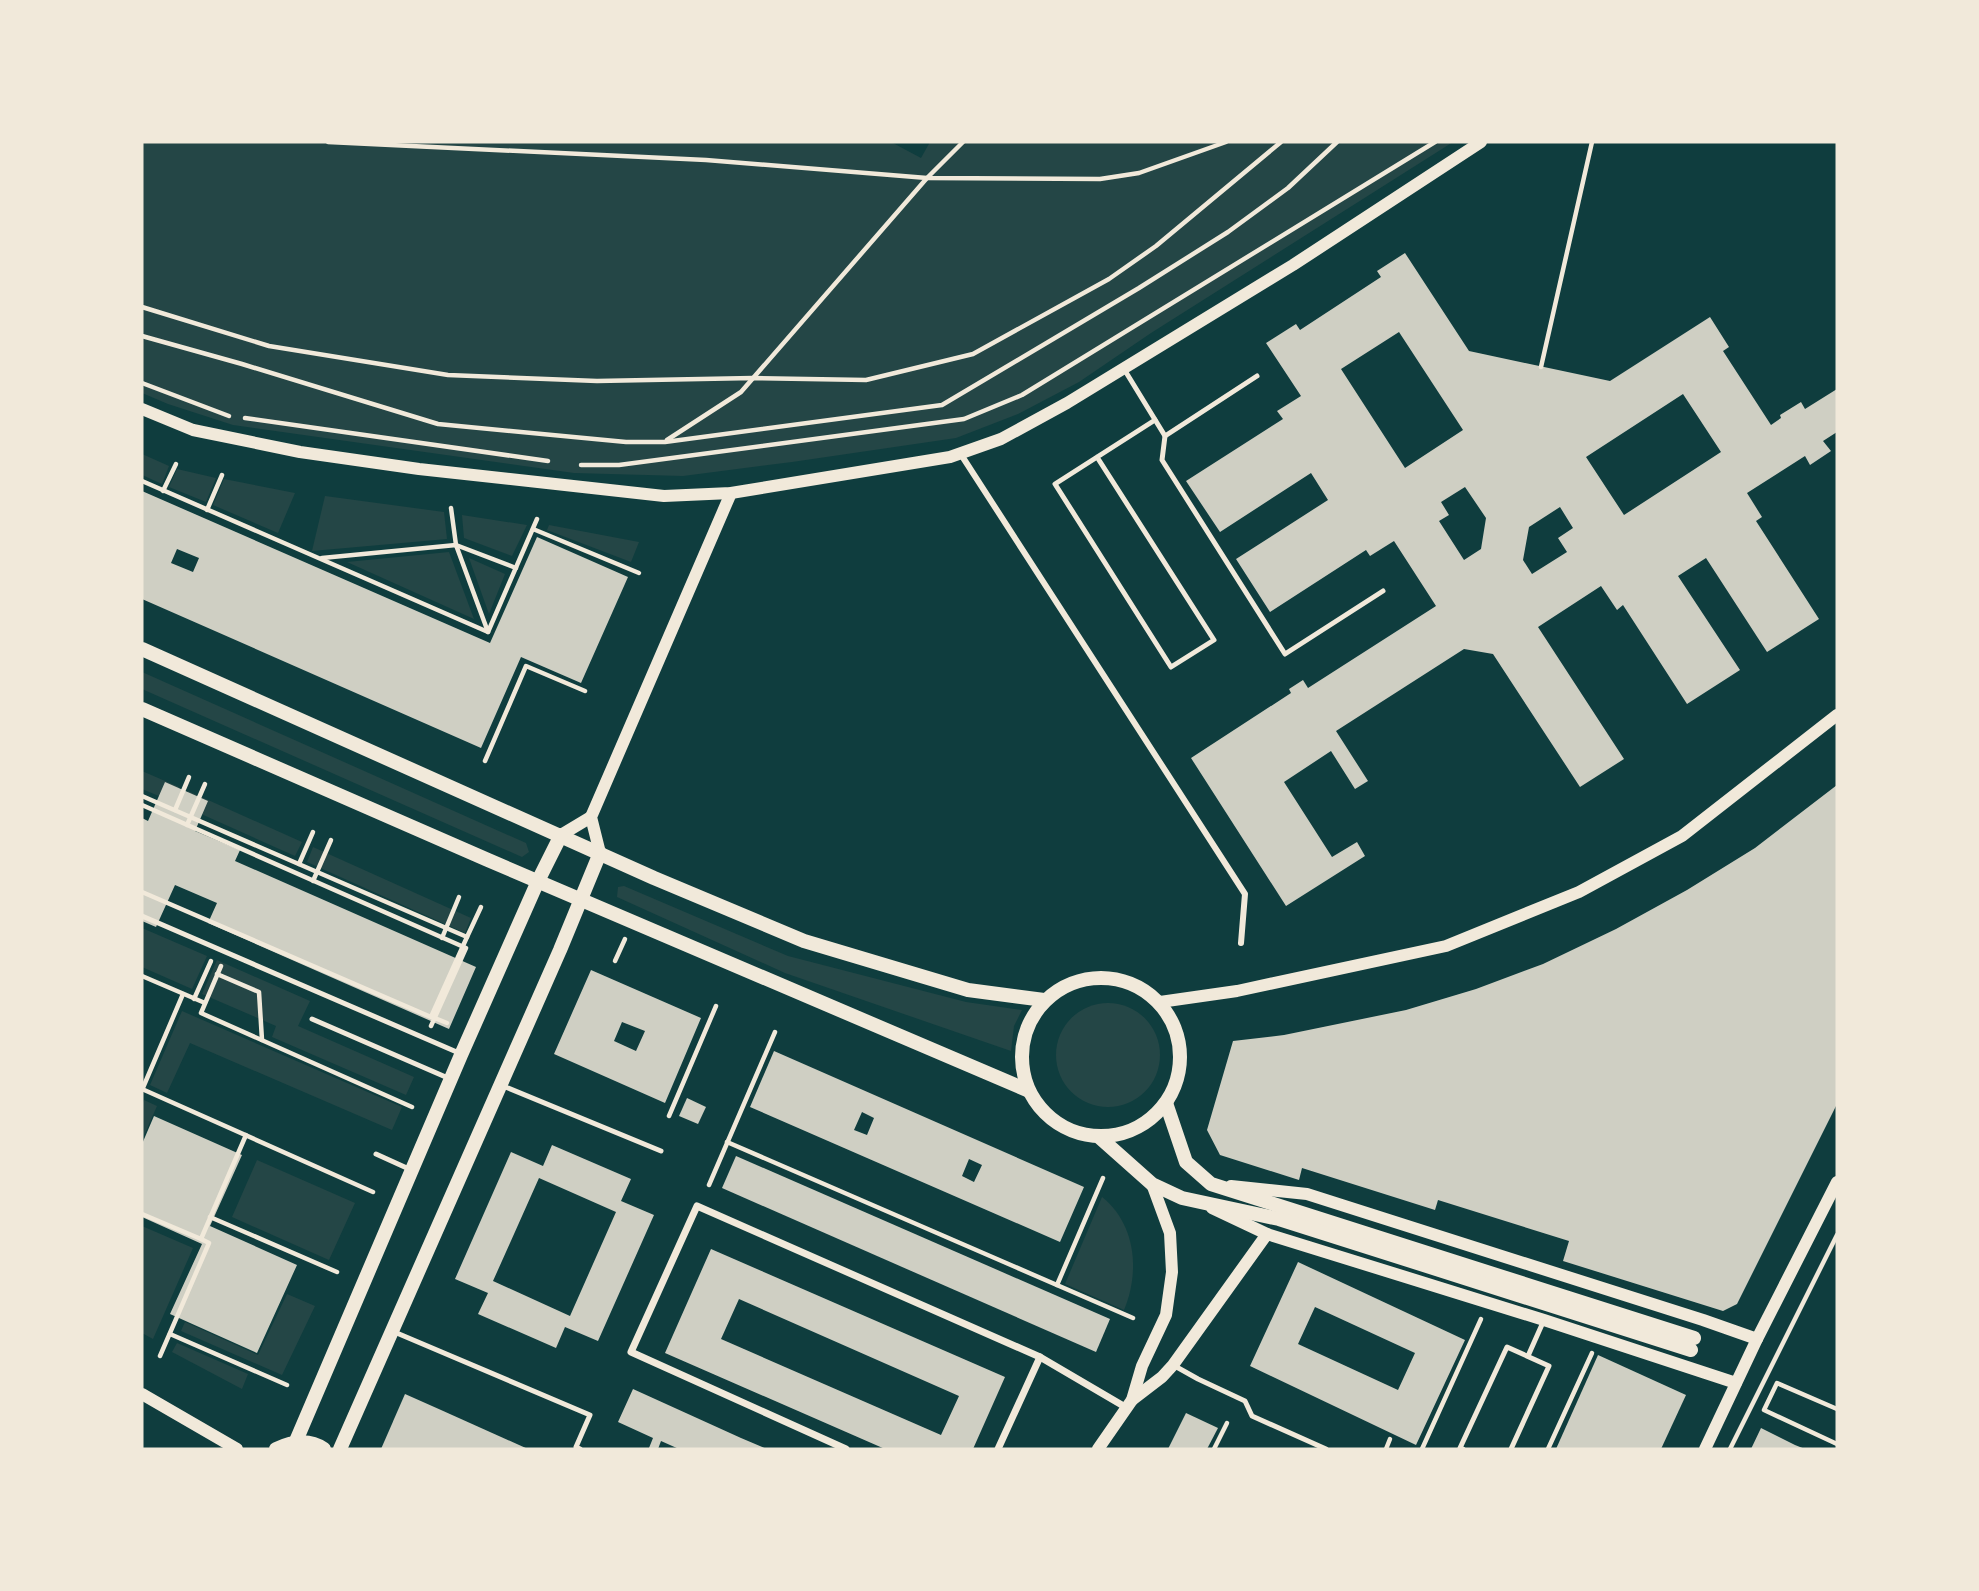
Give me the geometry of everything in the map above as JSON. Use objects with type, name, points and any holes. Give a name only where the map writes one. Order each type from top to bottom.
[{"type":"main road","points":[[142,649],[804,941],[968,990],[1044,1000]]},
{"type":"main road","points":[[142,709],[1027,1090]]},
{"type":"main road","points":[[296,1441],[461,1055],[561,835]]},
{"type":"main road","points":[[340,1449],[600,853]]},
{"type":"main road","points":[[1118,978],[1138,985],[1160,1002],[1179,1037],[1180,1071],[1166,1103],[1139,1126],[1126,1132],[1098,1136],[1082,1133],[1056,1122],[1043,1111],[1027,1090],[1021,1065],[1023,1037],[1029,1022],[1044,1000],[1077,980],[1118,978]]},
{"type":"main road","points":[[1098,1136],[1152,1184],[1182,1198],[1279,1219],[1693,1344],[1211,1184],[1186,1162],[1166,1103]]},
{"type":"main road","points":[[275,1449],[296,1441],[318,1445],[324,1449]]},
{"type":"street","points":[[142,409],[193,430],[300,452],[664,496],[731,493],[950,457],[1001,439],[1068,404],[1293,265],[1481,142]]},
{"type":"street","points":[[960,453],[1245,894],[1241,943]]},
{"type":"street","points":[[561,835],[591,817],[731,493]]},
{"type":"street","points":[[1160,1002],[1237,990],[1446,946],[1579,892],[1682,836],[1837,715]]},
{"type":"street","points":[[591,817],[600,853]]},
{"type":"street","points":[[1705,1449],[1757,1339],[1837,1182]]},
{"type":"street","points":[[1130,1404],[1142,1366],[1166,1315],[1172,1272],[1170,1233],[1152,1184]]},
{"type":"street","points":[[1211,1184],[1307,1194],[1757,1339]]},
{"type":"street","points":[[1202,1203],[1267,1234],[1736,1383]]},
{"type":"street","points":[[846,1449],[631,1352],[697,1206],[1040,1357],[1130,1404]]},
{"type":"street","points":[[1098,1449],[1130,1404],[1173,1365],[1267,1234]]},
{"type":"street","points":[[998,1449],[1040,1357]]},
{"type":"street","points":[[142,1394],[237,1449]]},
{"type":"lane","points":[[1124,369],[1165,436],[1162,460],[1285,654],[1383,591]]},
{"type":"lane","points":[[1165,436],[1257,376]]},
{"type":"lane","points":[[1097,457],[1214,640],[1171,667],[1055,484],[1097,457],[1156,420]]},
{"type":"lane","points":[[142,916],[461,1055]]},
{"type":"lane","points":[[312,1019],[451,1080]]},
{"type":"lane","points":[[500,1085],[661,1151]]},
{"type":"lane","points":[[376,1154],[412,1170]]},
{"type":"lane","points":[[1528,1356],[1544,1320]]},
{"type":"lane","points":[[392,1331],[590,1415],[576,1447],[580,1449]]},
{"type":"lane","points":[[1463,1449],[1460,1448],[1507,1346],[1549,1366],[1511,1449]]},
{"type":"lane","points":[[1173,1365],[1245,1401],[1252,1416],[1326,1449]]},
{"type":"path","points":[[328,142],[706,160],[927,178],[1100,179],[1139,173],[1226,142]]},
{"type":"path","points":[[664,442],[741,391],[927,178],[963,142]]},
{"type":"path","points":[[142,307],[269,346],[448,375],[597,381],[753,378],[866,380],[973,354],[1108,279],[1156,246],[1280,142]]},
{"type":"path","points":[[142,336],[438,424],[626,442],[664,442],[942,405],[1139,288],[1227,232],[1288,188],[1337,142]]},
{"type":"path","points":[[575,465],[619,465],[964,419],[1023,395],[1435,142]]},
{"type":"path","points":[[1541,367],[1592,142]]},
{"type":"path","points":[[142,383],[233,417],[549,461]]},
{"type":"path","points":[[163,491],[176,464]]},
{"type":"path","points":[[207,510],[222,475]]},
{"type":"path","points":[[142,481],[488,632]]},
{"type":"path","points":[[451,508],[456,545],[488,632]]},
{"type":"path","points":[[488,632],[537,519]]},
{"type":"path","points":[[533,529],[639,573]]},
{"type":"path","points":[[320,558],[456,545],[516,568]]},
{"type":"path","points":[[485,761],[526,666],[585,691]]},
{"type":"path","points":[[175,810],[189,777]]},
{"type":"path","points":[[187,825],[205,784]]},
{"type":"path","points":[[142,796],[467,937]]},
{"type":"path","points":[[142,805],[466,948],[431,1027],[418,1022]]},
{"type":"path","points":[[299,864],[313,832]]},
{"type":"path","points":[[313,881],[331,840]]},
{"type":"path","points":[[142,892],[447,1023]]},
{"type":"path","points":[[442,938],[459,897]]},
{"type":"path","points":[[431,1017],[481,907]]},
{"type":"path","points":[[194,999],[217,948]]},
{"type":"path","points":[[262,1040],[259,992],[217,974],[201,1013],[412,1107]]},
{"type":"path","points":[[142,976],[205,1003]]},
{"type":"path","points":[[183,994],[142,1089],[373,1192]]},
{"type":"path","points":[[669,1116],[716,1006]]},
{"type":"path","points":[[709,1185],[775,1032]]},
{"type":"path","points":[[201,1239],[246,1135]]},
{"type":"path","points":[[727,1142],[1133,1318]]},
{"type":"path","points":[[1057,1285],[1103,1178]]},
{"type":"path","points":[[142,1214],[209,1243],[160,1356]]},
{"type":"path","points":[[210,1217],[337,1272]]},
{"type":"path","points":[[1730,1449],[1837,1235]]},
{"type":"path","points":[[1422,1449],[1483,1315]]},
{"type":"path","points":[[170,1334],[287,1385]]},
{"type":"path","points":[[1548,1449],[1594,1349]]},
{"type":"path","points":[[1837,1409],[1777,1383],[1764,1410],[1837,1444]]},
{"type":"path","points":[[1214,1449],[1227,1423]]},
{"type":"path","points":[[1385,1449],[1390,1440]]},
{"type":"shaded area","points":[[142,142],[891,142],[921,158],[930,142],[1453,142],[1151,333],[1079,382],[1018,414],[956,438],[683,476],[574,473],[233,425],[142,393]]},
{"type":"shaded area","points":[[142,454],[169,466],[162,484],[142,475]]},
{"type":"shaded area","points":[[177,469],[216,478],[206,502],[169,487]]},
{"type":"shaded area","points":[[224,479],[295,493],[278,533],[213,505]]},
{"type":"shaded area","points":[[325,496],[444,512],[447,539],[312,551]]},
{"type":"shaded area","points":[[462,515],[527,525],[512,556],[464,538]]},
{"type":"shaded area","points":[[549,525],[639,542],[631,562],[547,530]]},
{"type":"shaded area","points":[[449,552],[474,619],[347,562]]},
{"type":"shaded area","points":[[469,558],[505,574],[489,614]]},
{"type":"shaded area","points":[[142,672],[526,843],[529,852],[522,857],[142,689]]},
{"type":"shaded area","points":[[142,771],[179,787],[173,802],[142,789]]},
{"type":"shaded area","points":[[188,791],[302,842],[295,856],[181,805]]},
{"type":"shaded area","points":[[313,847],[471,918],[465,933],[307,862]]},
{"type":"shaded area","points":[[624,886],[788,956],[966,1002],[1022,1010],[1014,1026],[1011,1051],[785,973],[617,897],[618,887]]},
{"type":"shaded area","points":[[142,928],[207,956],[192,989],[142,967]]},
{"type":"shaded area","points":[[217,960],[310,1001],[298,1026],[414,1077],[406,1095],[272,1037],[276,1026],[202,994]]},
{"type":"shaded area","points":[[1108,1003],[1128,1007],[1145,1018],[1156,1035],[1160,1055],[1156,1075],[1145,1092],[1128,1103],[1108,1107],[1088,1103],[1071,1092],[1060,1075],[1056,1055],[1060,1035],[1071,1018],[1088,1007]]},
{"type":"shaded area","points":[[182,1011],[402,1107],[392,1130],[190,1043],[167,1093],[150,1085]]},
{"type":"shaded area","points":[[144,1100],[157,1106],[142,1140],[142,1105]]},
{"type":"shaded area","points":[[257,1160],[355,1203],[329,1260],[232,1217]]},
{"type":"shaded area","points":[[1102,1197],[1122,1221],[1132,1249],[1132,1280],[1124,1310],[1065,1284]]},
{"type":"shaded area","points":[[142,1226],[193,1248],[153,1339],[142,1333]]},
{"type":"shaded area","points":[[287,1294],[315,1306],[282,1375],[181,1331],[185,1322],[258,1355]]},
{"type":"shaded area","points":[[177,1343],[248,1374],[242,1389],[172,1352]]},
{"type":"building","points":[[1405,253],[1469,351],[1610,381],[1710,317],[1729,347],[1723,351],[1771,425],[1781,418],[1780,415],[1801,402],[1805,409],[1837,389],[1837,432],[1823,441],[1831,451],[1810,465],[1805,456],[1747,493],[1762,517],[1756,521],[1819,619],[1767,652],[1706,558],[1678,576],[1740,670],[1687,704],[1623,605],[1617,610],[1601,586],[1538,627],[1624,759],[1580,787],[1493,654],[1464,649],[1336,731],[1368,781],[1355,789],[1331,751],[1284,782],[1332,857],[1357,842],[1365,856],[1286,906],[1191,758],[1291,693],[1289,689],[1303,680],[1308,688],[1436,606],[1394,541],[1370,556],[1366,550],[1270,612],[1236,559],[1328,500],[1311,473],[1220,532],[1186,481],[1283,419],[1277,411],[1301,396],[1266,343],[1296,324],[1300,330],[1381,277],[1377,271]],"holes":[[[1399,332],[1463,430],[1405,468],[1341,369]],[[1683,394],[1721,452],[1624,515],[1586,457]],[[1465,487],[1486,518],[1481,549],[1464,560],[1439,521],[1449,515],[1441,502]],[[1560,507],[1573,528],[1558,538],[1567,552],[1532,574],[1523,560],[1529,527]]]},
{"type":"building","points":[[142,491],[490,643],[537,537],[628,577],[581,683],[521,657],[481,748],[142,599]],"holes":[[[177,549],[199,558],[193,572],[171,563]]]},
{"type":"building","points":[[165,782],[208,801],[195,831],[240,850],[235,861],[476,967],[449,1029],[208,923],[217,903],[175,885],[156,927],[142,921],[142,818],[148,821]]},
{"type":"building","points":[[1837,785],[1837,1104],[1737,1304],[1723,1311],[1563,1261],[1569,1241],[1438,1200],[1435,1210],[1302,1168],[1299,1180],[1220,1155],[1207,1130],[1233,1041],[1284,1035],[1406,1010],[1476,989],[1543,964],[1616,929],[1687,890],[1755,848]]},
{"type":"building","points":[[591,970],[701,1018],[665,1103],[554,1054]],"holes":[[[622,1022],[645,1031],[636,1051],[614,1041]]]},
{"type":"building","points":[[774,1051],[1084,1187],[1060,1242],[750,1107]],"holes":[[[862,1112],[874,1118],[867,1135],[854,1130]],[[969,1159],[982,1165],[974,1182],[962,1176]]]},
{"type":"building","points":[[687,1098],[706,1107],[698,1124],[679,1116]]},
{"type":"building","points":[[154,1116],[242,1155],[210,1226],[297,1265],[257,1353],[170,1314],[202,1244],[142,1217],[142,1144]]},
{"type":"building","points":[[552,1145],[631,1179],[621,1201],[654,1215],[598,1341],[565,1327],[556,1348],[478,1314],[488,1293],[455,1279],[511,1152],[543,1166]],"holes":[[[539,1178],[616,1212],[570,1316],[493,1281]]]},
{"type":"building","points":[[736,1156],[1110,1319],[1096,1352],[722,1188]]},
{"type":"building","points":[[711,1249],[1005,1377],[973,1449],[885,1449],[665,1353]],"holes":[[[739,1299],[959,1396],[941,1435],[721,1339]]]},
{"type":"building","points":[[1298,1262],[1465,1340],[1416,1445],[1250,1366]],"holes":[[[1315,1307],[1415,1353],[1398,1390],[1298,1344]]]},
{"type":"building","points":[[1598,1355],[1686,1395],[1661,1449],[1556,1449]]},
{"type":"building","points":[[633,1389],[767,1449],[679,1449],[661,1441],[658,1449],[649,1448],[653,1438],[618,1422]]},
{"type":"building","points":[[405,1394],[441,1410],[528,1449],[381,1449]]},
{"type":"building","points":[[1186,1413],[1218,1428],[1207,1449],[1168,1449]]},
{"type":"building","points":[[1761,1428],[1795,1445],[1805,1449],[1751,1449]]}]
